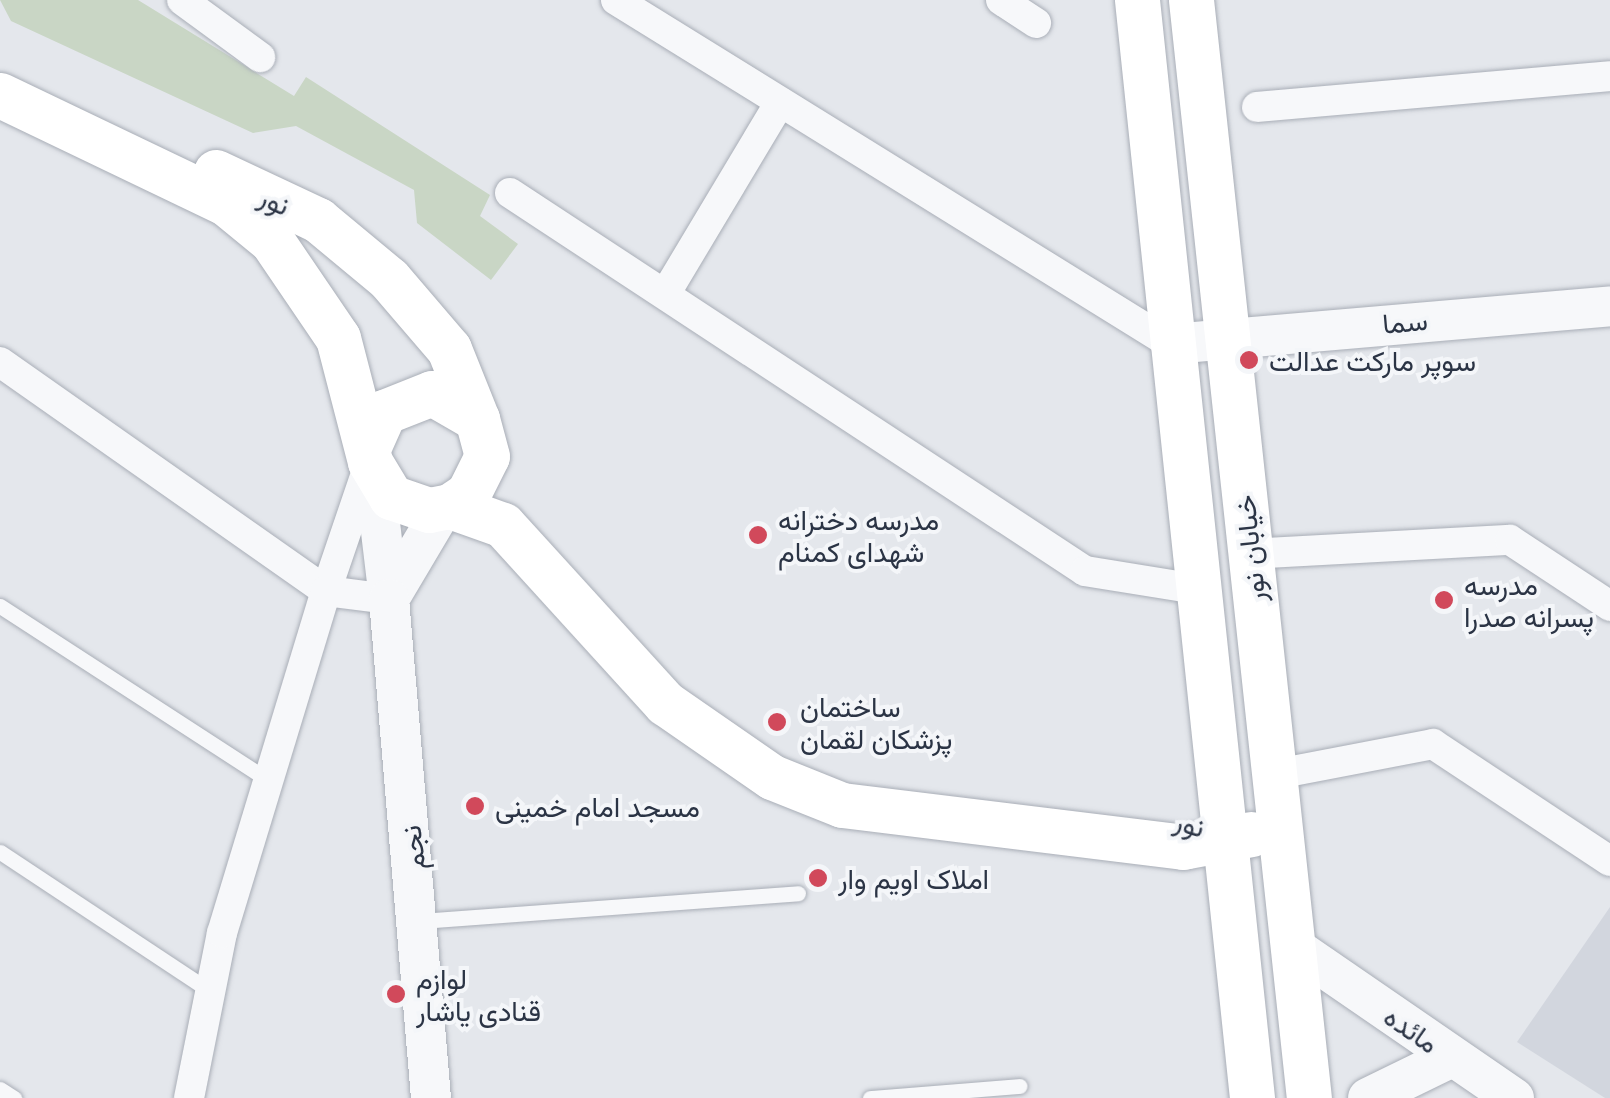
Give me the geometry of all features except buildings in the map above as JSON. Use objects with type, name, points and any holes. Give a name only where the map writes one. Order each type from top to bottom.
[{"type":"main road","name":"خیابان نور","points":[[1137,0],[1252,1098]]},
{"type":"main road","name":"خیابان نور","points":[[1190,0],[1309,1098]]},
{"type":"main road","name":"نور","points":[[0,63],[340,236],[438,334],[514,511],[696,698],[767,745],[876,790],[1183,816],[1222,834]]},
{"type":"main road","name":"نور","points":[[0,95],[228,204],[272,240],[338,338],[371,460]]},
{"type":"main road","points":[[414,394],[449,396],[480,427],[481,477],[446,507],[409,507],[371,460],[384,412],[414,394]]},
{"type":"main road","name":"نور","points":[[446,507],[503,524],[665,703],[772,778],[861,808],[1182,847],[1222,834]]},
{"type":"main road","points":[[1222,834],[1279,834]]},
{"type":"street","points":[[182,0],[260,57]]},
{"type":"street","points":[[1000,0],[1036,23]]},
{"type":"street","points":[[621,1],[1171,344]]},
{"type":"street","points":[[1257,108],[1610,76]]},
{"type":"street","points":[[667,290],[780,102]]},
{"type":"street","points":[[510,193],[667,290],[1086,571],[1196,589]]},
{"type":"street","name":"سما","points":[[1171,344],[1227,335],[1601,311]]},
{"type":"street","points":[[0,362],[326,591],[390,599],[446,507]]},
{"type":"street","points":[[189,1098],[210,991],[326,591],[371,460]]},
{"type":"street","name":"نجم","points":[[371,460],[390,599],[421,921],[431,1098]]},
{"type":"street","points":[[1250,554],[1510,540],[1610,606]]},
{"type":"street","points":[[1272,775],[1434,744],[1610,861]]},
{"type":"street","name":"مائده","points":[[1294,948],[1452,1057],[1368,1098]]},
{"type":"street","points":[[1452,1057],[1514,1098]]},
{"type":"lane","points":[[0,606],[270,781]]},
{"type":"lane","points":[[0,852],[210,991]]},
{"type":"lane","points":[[421,921],[798,893]]},
{"type":"lane","points":[[870,1098],[1020,1086]]},
{"type":"lane","points":[[0,1089],[14,1098]]},
{"type":"shaded area","points":[[1610,907],[1610,1098],[1605,1098],[1517,1042]]},
{"type":"green space","points":[[0,0],[138,0],[294,96],[306,77],[490,195],[480,216],[518,244],[491,280],[417,223],[414,190],[296,126],[253,133],[11,21]]},
{"type":"place","name":"سوپر مارکت عدالت","points":[[1249,360]]},
{"type":"place","name":"مدرسه دخترانه شهدای کمنام","points":[[758,535]]},
{"type":"place","name":"مدرسه پسرانه صدرا","points":[[1444,600]]},
{"type":"place","name":"ساختمان پزشکان لقمان","points":[[777,722]]},
{"type":"place","name":"مسجد امام خمینی","points":[[475,806]]},
{"type":"place","name":"املاک اویم وار","points":[[818,878]]},
{"type":"place","name":"لوازم قنادی یاشار","points":[[396,994]]}]
